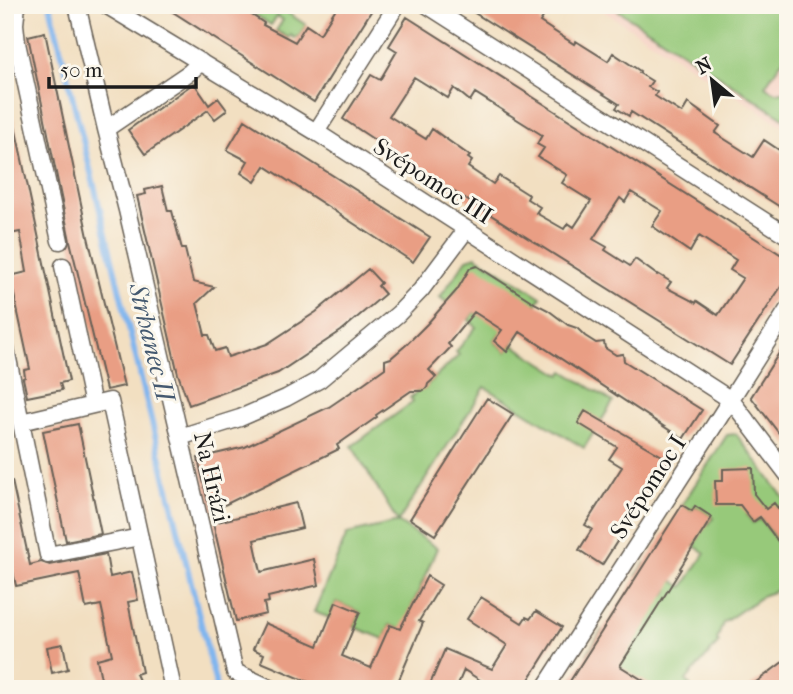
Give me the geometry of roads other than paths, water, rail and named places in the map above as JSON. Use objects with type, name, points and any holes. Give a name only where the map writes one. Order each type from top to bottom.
[{"type":"street","points":[[17,5],[17,43],[60,241]]},
{"type":"street","name":"Na Hrázi","points":[[77,5],[234,673],[272,689]]},
{"type":"street","name":"Svépomoc III","points":[[106,5],[316,132],[731,400]]},
{"type":"street","points":[[316,132],[397,5]]},
{"type":"street","points":[[428,5],[788,236]]},
{"type":"street","points":[[106,129],[201,62]]},
{"type":"street","points":[[180,437],[240,418],[319,380],[398,314],[421,290],[466,230]]},
{"type":"street","points":[[63,266],[93,405]]},
{"type":"street","name":"Svépomoc I","points":[[544,689],[788,309]]},
{"type":"street","points":[[5,344],[48,555],[140,537]]},
{"type":"street","points":[[731,400],[788,475]]},
{"type":"street","points":[[22,422],[110,401],[173,689]]},
{"type":"waterway","name":"Strhanec II","points":[[50,5],[217,689]]}]
